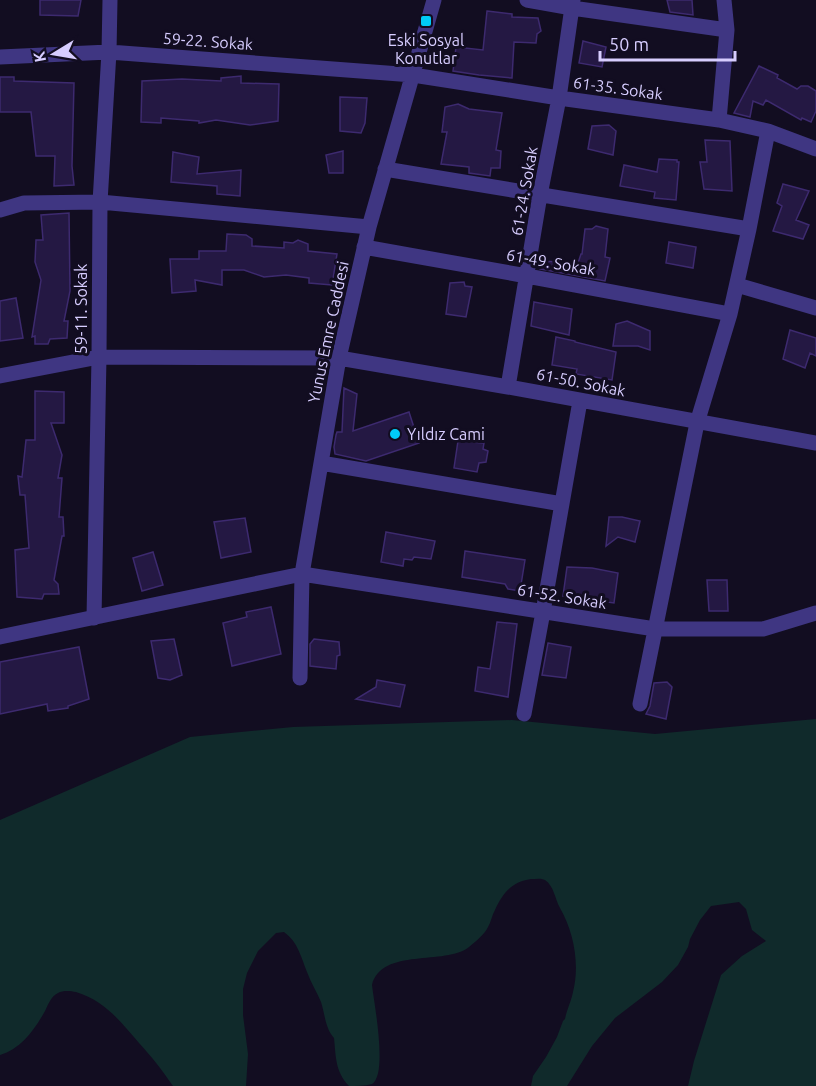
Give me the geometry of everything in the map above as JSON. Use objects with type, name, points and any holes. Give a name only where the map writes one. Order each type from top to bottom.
[{"type":"street","name":"59-11. Sokak","points":[[94,618],[100,202],[110,0]]},
{"type":"street","name":"Yunus Emre Caddesi","points":[[300,678],[302,574],[339,358],[369,227],[434,0]]},
{"type":"street","points":[[527,0],[573,4],[727,30]]},
{"type":"street","points":[[719,120],[727,30],[724,0]]},
{"type":"street","name":"61-24. Sokak","points":[[508,387],[540,195],[559,98],[573,4]]},
{"type":"street","name":"59-22. Sokak","points":[[0,57],[109,52],[413,75]]},
{"type":"street","name":"61-35. Sokak","points":[[413,75],[719,120],[768,131],[816,148]]},
{"type":"street","points":[[640,704],[698,423],[737,285],[768,131]]},
{"type":"street","points":[[385,169],[749,230]]},
{"type":"street","points":[[0,210],[24,203],[100,202],[369,227]]},
{"type":"street","name":"61-49. Sokak","points":[[364,247],[730,314]]},
{"type":"street","points":[[737,285],[816,308]]},
{"type":"street","name":"61-50. Sokak","points":[[0,376],[99,357],[339,358],[816,443]]},
{"type":"street","points":[[524,714],[580,400]]},
{"type":"street","points":[[321,463],[562,504]]},
{"type":"street","points":[[0,637],[302,574]]},
{"type":"street","name":"61-52. Sokak","points":[[302,574],[655,629],[763,629],[816,613]]},
{"type":"green space","points":[[816,719],[816,1086],[688,1086],[721,975],[742,956],[766,941],[752,930],[746,909],[739,902],[711,906],[700,920],[678,965],[662,982],[615,1018],[592,1046],[567,1086],[531,1086],[533,1076],[546,1057],[565,1019],[576,971],[569,927],[550,886],[545,880],[540,879],[524,880],[513,885],[498,904],[486,930],[469,947],[445,956],[401,961],[378,973],[372,985],[380,1053],[377,1078],[372,1084],[349,1086],[341,1075],[337,1064],[334,1038],[327,1025],[321,1002],[296,945],[284,932],[276,933],[258,951],[247,973],[243,989],[243,1015],[248,1054],[246,1086],[173,1086],[148,1053],[104,1006],[72,991],[62,991],[53,996],[27,1038],[0,1055],[0,820],[190,737],[293,727],[512,720],[655,734]]},
{"type":"building","points":[[40,0],[81,0],[78,16],[40,15]]},
{"type":"building","points":[[667,0],[692,0],[693,15],[670,12]]},
{"type":"building","points":[[487,11],[512,14],[512,17],[538,18],[541,31],[537,34],[536,43],[514,42],[512,78],[453,71],[456,47],[483,50]]},
{"type":"building","points":[[583,41],[606,47],[602,67],[579,63]]},
{"type":"building","points":[[759,66],[778,75],[777,78],[797,89],[801,86],[808,86],[816,91],[816,111],[811,122],[802,118],[801,120],[766,100],[763,105],[753,101],[750,117],[734,113]]},
{"type":"building","points":[[241,76],[241,83],[279,84],[278,121],[250,125],[216,120],[199,123],[199,121],[161,118],[161,123],[141,122],[142,81],[182,79],[221,81],[221,78]]},
{"type":"building","points":[[0,77],[14,77],[14,81],[74,83],[72,166],[74,185],[54,186],[55,156],[36,156],[31,112],[0,112]]},
{"type":"building","points":[[340,97],[367,98],[365,123],[361,133],[340,131]]},
{"type":"building","points":[[458,104],[469,109],[502,113],[496,150],[501,151],[500,168],[491,168],[490,176],[469,173],[469,167],[441,164],[447,132],[442,132],[445,107]]},
{"type":"building","points":[[609,125],[616,131],[613,155],[588,149],[592,126]]},
{"type":"building","points":[[705,140],[730,141],[732,191],[704,189],[700,162],[707,162]]},
{"type":"building","points":[[343,151],[343,173],[329,173],[326,155]]},
{"type":"building","points":[[173,152],[199,157],[197,174],[241,170],[240,196],[217,194],[217,186],[171,182]]},
{"type":"building","points":[[659,159],[679,162],[676,200],[654,198],[655,192],[620,186],[624,165],[657,172]]},
{"type":"building","points":[[783,184],[809,191],[796,220],[809,225],[803,239],[773,231],[782,206],[777,203]]},
{"type":"building","points":[[69,213],[70,291],[64,321],[68,321],[67,338],[50,339],[48,344],[35,344],[35,336],[32,337],[41,280],[35,262],[36,240],[43,240],[41,215]]},
{"type":"building","points":[[596,226],[608,229],[605,257],[610,258],[605,281],[540,269],[541,261],[578,263],[582,254],[585,229],[592,229]]},
{"type":"building","points":[[227,234],[246,235],[252,239],[252,246],[284,248],[284,242],[293,243],[298,240],[308,244],[308,251],[337,254],[332,285],[309,283],[309,278],[286,275],[264,277],[244,270],[222,270],[222,285],[195,280],[196,291],[172,293],[170,259],[199,259],[199,251],[226,251]]},
{"type":"building","points":[[669,242],[696,247],[693,268],[666,263]]},
{"type":"building","points":[[464,282],[465,286],[472,287],[466,317],[446,314],[450,283]]},
{"type":"building","points":[[16,298],[23,338],[0,341],[0,301]]},
{"type":"building","points":[[534,302],[572,309],[569,335],[531,326]]},
{"type":"building","points":[[627,321],[650,331],[650,350],[638,346],[613,346],[616,324]]},
{"type":"building","points":[[790,330],[816,338],[816,356],[810,353],[805,368],[783,359]]},
{"type":"building","points":[[556,337],[616,352],[612,380],[576,374],[577,369],[552,365]]},
{"type":"building","points":[[344,388],[357,394],[353,431],[409,412],[419,443],[366,461],[335,454],[336,435],[337,432],[342,432]]},
{"type":"building","points":[[35,391],[64,392],[64,423],[51,423],[62,455],[58,478],[62,478],[59,517],[63,517],[64,536],[62,536],[54,580],[58,584],[59,594],[44,594],[42,599],[17,597],[15,550],[29,548],[25,495],[20,495],[18,476],[22,477],[26,440],[35,440]]},
{"type":"building","points":[[458,441],[484,443],[483,449],[488,451],[486,462],[479,463],[477,472],[454,468]]},
{"type":"building","points":[[609,517],[640,521],[635,542],[618,537],[606,546]]},
{"type":"building","points":[[245,518],[251,552],[221,558],[214,522]]},
{"type":"building","points":[[386,532],[435,541],[431,559],[414,557],[412,560],[404,559],[403,566],[381,562]]},
{"type":"building","points":[[465,551],[525,560],[520,591],[508,589],[505,584],[462,577]]},
{"type":"building","points":[[153,552],[163,585],[142,591],[133,558]]},
{"type":"building","points":[[567,567],[592,568],[618,573],[614,603],[563,596]]},
{"type":"building","points":[[707,580],[727,580],[728,611],[709,611]]},
{"type":"building","points":[[271,607],[281,654],[232,666],[223,623],[247,617],[246,612]]},
{"type":"building","points":[[497,622],[517,624],[508,697],[475,691],[478,667],[490,669]]},
{"type":"building","points":[[174,639],[182,675],[170,680],[158,678],[151,641]]},
{"type":"building","points":[[314,639],[339,642],[340,655],[337,656],[336,669],[310,666],[310,644]]},
{"type":"building","points":[[548,643],[571,647],[566,678],[542,675]]},
{"type":"building","points":[[79,647],[89,699],[68,706],[68,708],[48,711],[47,704],[0,714],[0,662]]},
{"type":"building","points":[[377,680],[405,685],[400,707],[356,699],[376,687]]},
{"type":"building","points":[[667,682],[672,687],[666,719],[646,714],[650,706],[654,683]]},
{"type":"place","name":"Eski Sosyal Konutlar","points":[[426,21]]},
{"type":"place","name":"Yıldız Cami","points":[[395,434]]}]
